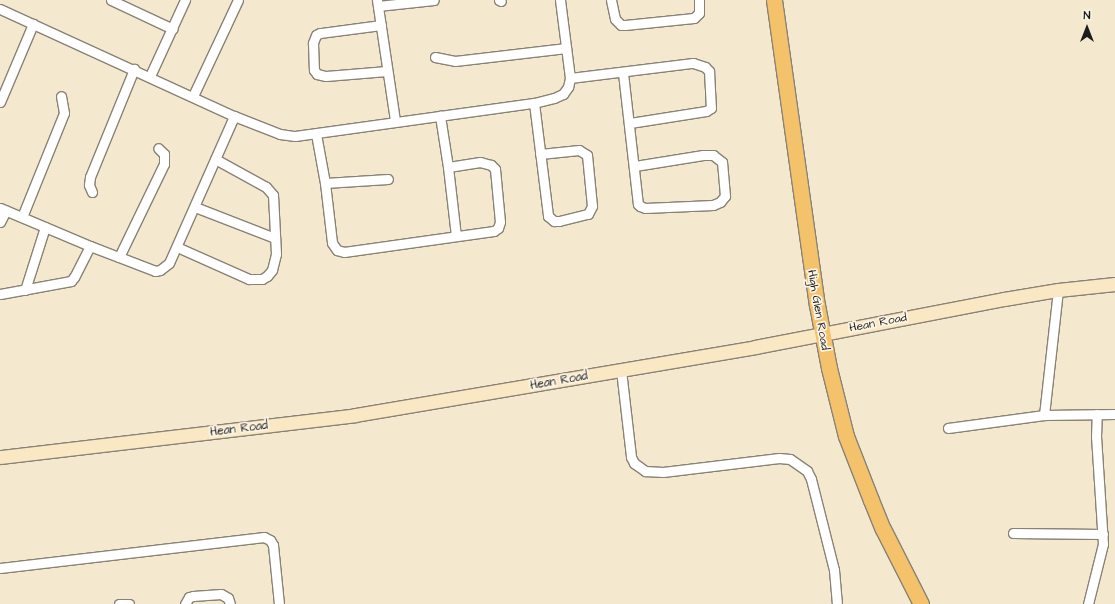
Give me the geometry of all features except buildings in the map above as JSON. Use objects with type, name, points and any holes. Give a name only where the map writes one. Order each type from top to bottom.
[{"type":"main road","name":"High Glen Road","points":[[774,0],[822,334],[829,368],[846,436],[883,529],[921,604]]},
{"type":"street","points":[[111,0],[173,29]]},
{"type":"street","points":[[150,76],[173,29],[185,0]]},
{"type":"street","points":[[193,96],[238,0]]},
{"type":"street","points":[[395,121],[378,3],[434,0]]},
{"type":"street","points":[[0,9],[150,76],[234,116],[287,136],[316,134],[395,121],[534,103],[563,94],[568,87],[570,78],[560,0]]},
{"type":"street","points":[[611,0],[615,19],[621,24],[625,25],[694,18],[699,13],[699,0]]},
{"type":"street","points":[[0,102],[33,24]]},
{"type":"street","points":[[381,25],[320,33],[316,35],[313,43],[314,70],[317,74],[326,76],[388,71]]},
{"type":"street","points":[[434,58],[455,61],[566,48]]},
{"type":"street","points":[[570,78],[624,73],[694,63],[705,67],[709,72],[711,108],[706,111],[630,123]]},
{"type":"street","points":[[92,192],[89,185],[90,177],[134,69]]},
{"type":"street","points":[[624,73],[638,204],[642,208],[713,205],[720,202],[725,196],[722,162],[712,155],[703,155],[634,166]]},
{"type":"street","points":[[22,217],[64,113],[61,96]]},
{"type":"street","points":[[534,103],[540,154],[548,216],[559,221],[588,214],[592,206],[586,155],[579,150],[540,154]]},
{"type":"street","points":[[0,222],[3,209],[154,271],[160,270],[169,263],[177,247],[234,116]]},
{"type":"street","points":[[440,116],[456,236]]},
{"type":"street","points":[[316,134],[325,183],[332,243],[340,252],[494,231],[498,228],[500,222],[496,173],[491,165],[480,162],[448,167]]},
{"type":"street","points":[[119,257],[164,164],[164,154],[158,148]]},
{"type":"street","points":[[177,247],[249,279],[267,276],[272,270],[276,254],[274,200],[270,191],[215,159]]},
{"type":"street","points":[[325,183],[388,179]]},
{"type":"street","points":[[195,207],[275,238]]},
{"type":"street","points":[[25,290],[45,227]]},
{"type":"street","points":[[0,294],[71,281],[90,246]]},
{"type":"street","name":"Hean Road","points":[[0,457],[355,415],[620,370],[1058,290],[1115,284]]},
{"type":"street","points":[[1044,415],[1058,290]]},
{"type":"street","points":[[620,370],[631,457],[634,463],[645,471],[656,473],[779,458],[790,459],[807,471],[811,479],[834,570],[837,604]]},
{"type":"street","points":[[1088,604],[1103,544],[1104,534],[1096,437],[1097,414]]},
{"type":"street","points":[[948,428],[1044,415],[1115,414]]},
{"type":"street","points":[[1013,533],[1104,534]]},
{"type":"street","points":[[0,568],[264,537],[270,540],[272,545],[280,604]]},
{"type":"street","points":[[185,604],[189,597],[221,594],[228,598],[230,604]]},
{"type":"street","points":[[119,604],[129,604]]}]
